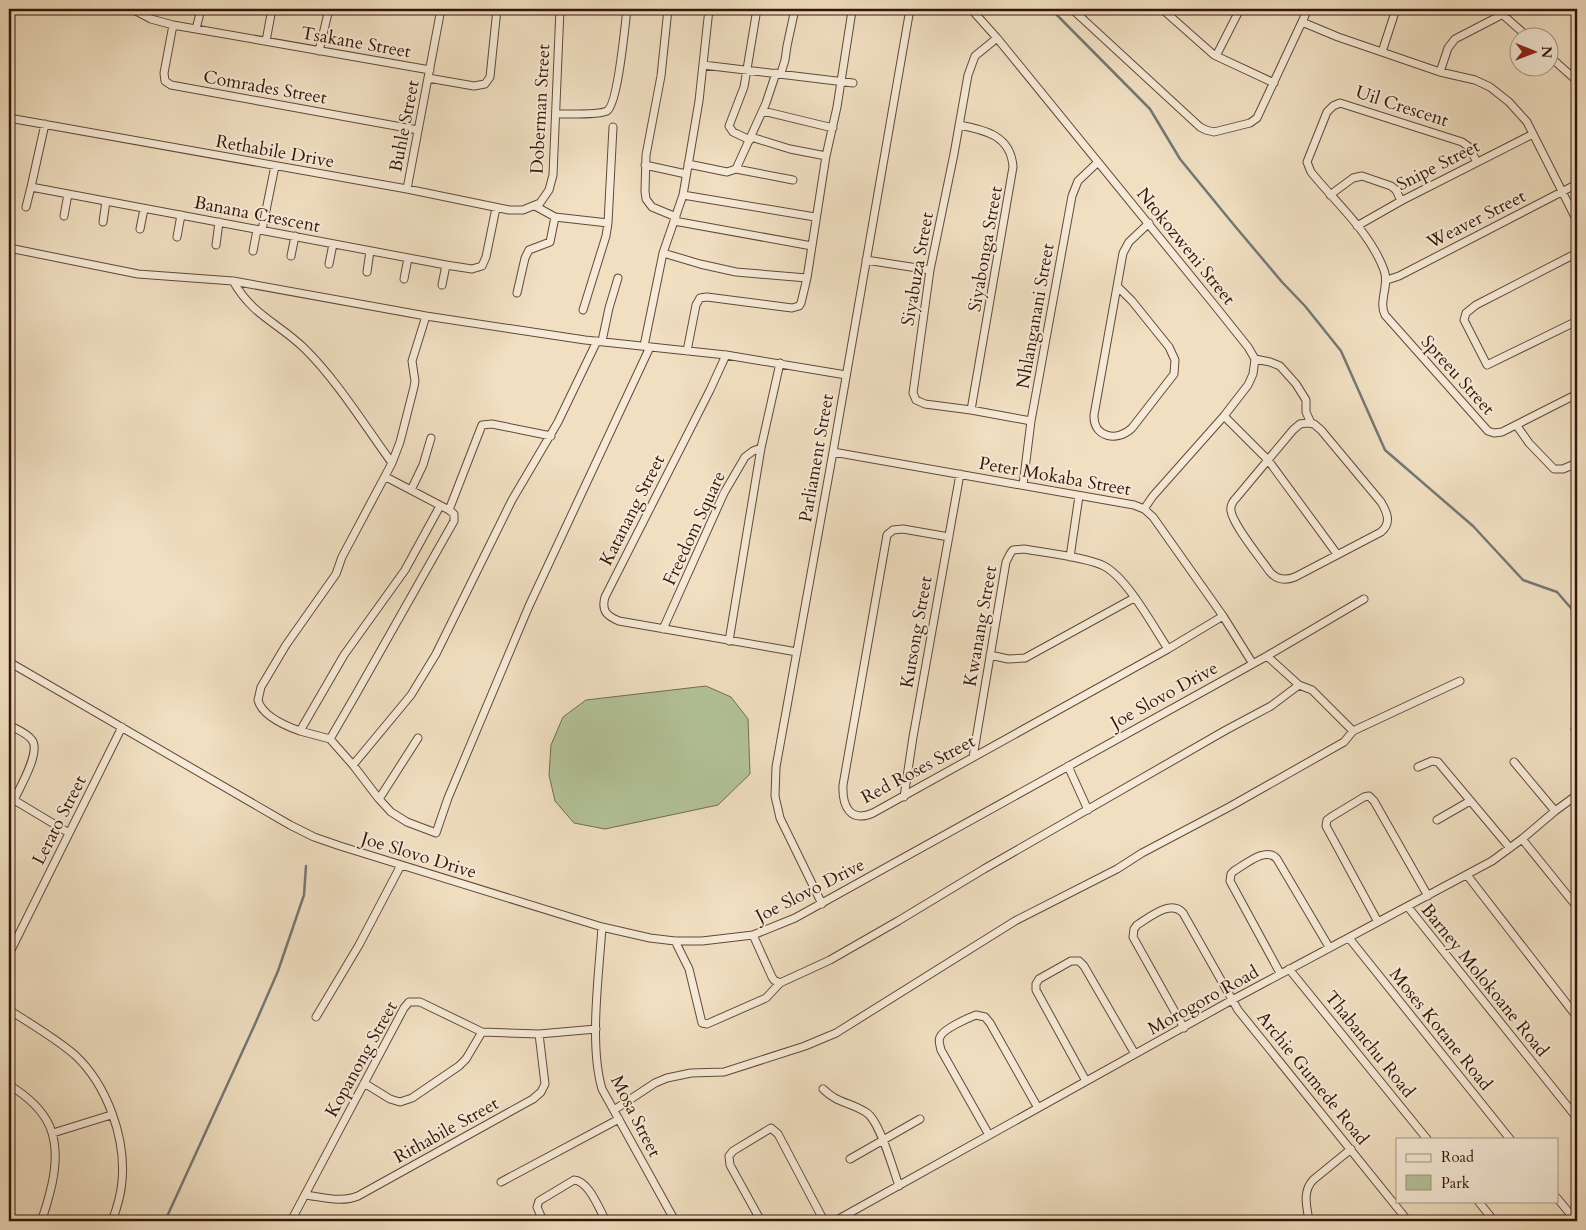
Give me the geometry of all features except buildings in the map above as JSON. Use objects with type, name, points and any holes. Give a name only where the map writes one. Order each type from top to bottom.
[{"type":"street","name":"Tsakane Street","points":[[132,9],[151,19],[173,25],[319,51],[429,74],[474,86],[486,84],[490,77],[497,9]]},
{"type":"street","points":[[196,29],[200,9]]},
{"type":"street","points":[[266,41],[272,9]]},
{"type":"street","points":[[319,51],[329,9]]},
{"type":"street","name":"Buhle Street","points":[[407,190],[441,9]]},
{"type":"street","name":"Doberman Street","points":[[535,206],[544,199],[550,190],[554,158],[560,9]]},
{"type":"street","points":[[556,114],[603,112],[611,107],[620,65],[627,9]]},
{"type":"street","points":[[668,9],[664,58],[646,164],[646,199],[652,207],[675,219],[812,246]]},
{"type":"street","points":[[426,316],[412,361],[414,386],[400,442],[392,463],[344,553],[336,574],[294,634],[259,691],[258,703],[264,710],[284,724],[300,731],[330,739],[392,812],[407,822],[436,833],[448,798],[525,614],[647,346],[662,253],[683,195],[700,101],[709,9]]},
{"type":"street","points":[[757,9],[743,92],[729,126],[733,132],[751,139],[826,156]]},
{"type":"street","points":[[736,169],[785,60],[795,9]]},
{"type":"street","name":"Parliament Street","points":[[822,904],[780,818],[775,796],[776,767],[910,9]]},
{"type":"street","name":"Ntokozweni Street","points":[[971,9],[1149,223],[1248,346],[1255,359]]},
{"type":"street","points":[[1072,9],[1200,127],[1210,132],[1254,122],[1308,9]]},
{"type":"street","points":[[1164,9],[1199,43],[1216,56],[1274,83]]},
{"type":"street","points":[[1216,56],[1240,9]]},
{"type":"street","points":[[1382,52],[1396,9]]},
{"type":"street","points":[[1440,72],[1448,48],[1455,39],[1513,9]]},
{"type":"street","points":[[687,351],[696,305],[700,298],[796,308],[801,303],[807,278],[826,156],[842,81],[852,11]]},
{"type":"street","points":[[1503,15],[1518,28]]},
{"type":"street","points":[[1302,22],[1382,52],[1440,72],[1469,78],[1490,87],[1519,111],[1534,134],[1577,221]]},
{"type":"street","name":"Comrades Street","points":[[173,25],[164,73],[165,81],[171,85],[418,130]]},
{"type":"street","name":"Siyabuza Street","points":[[997,38],[980,52],[973,61],[968,75],[930,270],[913,394],[920,403],[1031,421]]},
{"type":"street","points":[[1558,64],[1577,81]]},
{"type":"street","points":[[703,65],[853,83]]},
{"type":"street","name":"Uil Crescent","points":[[1387,280],[1375,252],[1357,226],[1308,167],[1307,160],[1327,112],[1337,103],[1343,103],[1462,142],[1469,147],[1477,162]]},
{"type":"street","points":[[763,111],[832,128]]},
{"type":"street","name":"Rethabile Drive","points":[[9,118],[407,190],[496,208],[523,210],[535,206]]},
{"type":"street","points":[[26,207],[45,124]]},
{"type":"street","name":"Siyabonga Street","points":[[959,125],[981,129],[996,136],[1011,153],[1013,167],[971,410]]},
{"type":"street","points":[[583,310],[606,236],[613,127]]},
{"type":"street","name":"Snipe Street","points":[[1357,226],[1401,201],[1534,134]]},
{"type":"street","name":"Nhlanganani Street","points":[[1023,484],[1031,421],[1072,196],[1078,181],[1098,162]]},
{"type":"street","points":[[646,164],[686,174]]},
{"type":"street","points":[[688,164],[727,172],[736,169],[793,180]]},
{"type":"street","points":[[252,251],[276,166]]},
{"type":"street","points":[[1330,195],[1353,178],[1362,176],[1393,187],[1401,201]]},
{"type":"street","name":"Weaver Street","points":[[1387,280],[1399,276],[1577,184]]},
{"type":"street","name":"Banana Crescent","points":[[31,187],[472,269],[482,266],[486,257],[496,208]]},
{"type":"street","points":[[64,216],[68,194]]},
{"type":"street","points":[[683,195],[815,217]]},
{"type":"street","points":[[103,222],[106,202]]},
{"type":"street","points":[[535,206],[555,217],[608,223]]},
{"type":"street","points":[[140,229],[144,209]]},
{"type":"street","points":[[177,237],[181,215]]},
{"type":"street","points":[[517,293],[527,253],[532,247],[550,242],[555,217]]},
{"type":"street","points":[[216,245],[219,222]]},
{"type":"street","points":[[1118,287],[1132,301],[1169,347],[1173,353],[1176,365],[1174,374],[1169,382],[1132,428],[1120,437],[1102,433],[1096,428],[1094,421],[1121,264],[1127,244],[1149,223]]},
{"type":"street","points":[[290,256],[294,236]]},
{"type":"street","points":[[329,264],[333,244]]},
{"type":"street","points":[[9,248],[138,274],[233,281],[426,316],[600,341],[726,355],[846,375]]},
{"type":"street","points":[[367,272],[370,251]]},
{"type":"street","points":[[662,253],[719,269],[807,278]]},
{"type":"street","points":[[1577,253],[1476,305],[1468,310],[1464,316],[1466,325],[1486,365],[1577,321]]},
{"type":"street","points":[[404,279],[408,258]]},
{"type":"street","points":[[866,260],[930,270]]},
{"type":"street","points":[[442,285],[446,265]]},
{"type":"street","points":[[353,765],[410,695],[436,654],[512,500],[551,436],[600,341],[618,278]]},
{"type":"street","name":"Spreeu Street","points":[[1387,280],[1383,311],[1389,321],[1488,431],[1498,433],[1517,426],[1577,394]]},
{"type":"street","points":[[233,281],[239,292],[254,309],[304,348],[338,389],[392,463]]},
{"type":"street","name":"Katanang Street","points":[[726,355],[604,603],[605,614],[614,619],[663,629],[796,652]]},
{"type":"street","points":[[1144,508],[1224,416],[1251,379],[1255,369],[1255,359],[1280,366],[1296,384],[1306,400],[1306,412],[1311,423],[1321,430],[1381,502],[1388,515],[1388,524],[1384,530],[1291,579],[1278,579],[1270,572],[1231,512],[1234,501],[1297,426],[1303,423],[1311,423]]},
{"type":"street","name":"Freedom Square","points":[[728,640],[761,448],[780,364]]},
{"type":"street","points":[[1224,416],[1268,460],[1337,554]]},
{"type":"street","points":[[449,510],[482,425],[492,424],[551,436]]},
{"type":"street","points":[[1517,426],[1529,443],[1554,469],[1563,469],[1577,463]]},
{"type":"street","points":[[411,490],[431,438]]},
{"type":"street","name":"Freedom Square","points":[[663,629],[724,493],[746,457],[752,451],[761,448]]},
{"type":"street","name":"Peter Mokaba Street","points":[[833,452],[1023,484],[1144,508],[1157,522],[1224,616],[1253,664]]},
{"type":"street","name":"Kutsong Street","points":[[904,797],[960,474]]},
{"type":"street","points":[[330,739],[454,521],[454,514],[449,510],[386,476]]},
{"type":"street","points":[[1070,557],[1079,496]]},
{"type":"street","points":[[300,731],[344,655],[405,570],[440,506]]},
{"type":"street","name":"Red Roses Street","points":[[949,538],[903,529],[890,532],[886,541],[843,785],[842,798],[844,804],[855,815],[865,816],[904,797],[1224,616]]},
{"type":"street","name":"Kwanang Street","points":[[973,757],[1006,562],[1011,552],[1017,549],[1024,549],[1070,557],[1094,562],[1111,570],[1120,578],[1168,649]]},
{"type":"street","points":[[990,655],[1008,659],[1025,658],[1134,598]]},
{"type":"street","name":"Joe Slovo Drive","points":[[9,662],[301,831],[327,842],[602,927],[650,938],[675,941],[702,941],[753,935],[771,929],[822,904],[1253,664],[1364,599]]},
{"type":"street","points":[[1267,656],[1299,685],[1312,690],[1353,731]]},
{"type":"street","points":[[614,1110],[667,1078],[684,1074],[730,1070],[805,1046],[836,1033],[1015,921],[1116,869],[1142,853],[1231,806],[1344,742],[1353,731],[1460,681]]},
{"type":"street","points":[[675,941],[689,969],[703,1024],[759,1002],[772,993],[780,983],[830,960],[1226,730],[1271,706],[1299,685]]},
{"type":"street","points":[[9,725],[27,735],[35,747],[34,756],[11,799],[68,833]]},
{"type":"street","name":"Lerato Street","points":[[9,954],[11,942],[122,727]]},
{"type":"street","points":[[379,799],[418,738]]},
{"type":"street","points":[[1418,767],[1432,761],[1438,762],[1510,848]]},
{"type":"street","points":[[1514,762],[1555,811]]},
{"type":"street","points":[[1068,766],[1088,810]]},
{"type":"street","points":[[1378,922],[1326,826],[1327,820],[1331,817],[1364,798],[1369,796],[1374,801],[1428,896]]},
{"type":"street","name":"Morogoro Road","points":[[836,1221],[1280,973],[1492,861],[1522,840],[1555,811],[1577,796]]},
{"type":"street","points":[[1437,820],[1470,801]]},
{"type":"street","points":[[1522,840],[1577,907]]},
{"type":"street","points":[[1280,973],[1230,880],[1231,874],[1234,871],[1265,854],[1274,855],[1277,859],[1329,947]]},
{"type":"street","points":[[316,1017],[359,945],[401,865]]},
{"type":"street","points":[[1467,875],[1577,1017]]},
{"type":"street","name":"Archie Gumede Road","points":[[1184,1028],[1135,943],[1133,932],[1140,923],[1166,908],[1174,907],[1181,910],[1232,1000],[1352,1149],[1406,1220]]},
{"type":"street","name":"Barney Molokoane Road","points":[[1408,907],[1577,1118]]},
{"type":"street","name":"Mosa Street","points":[[602,927],[596,1029],[599,1078],[602,1089],[675,1221]]},
{"type":"street","points":[[753,935],[772,977],[777,983],[780,983]]},
{"type":"street","name":"Moses Kotane Road","points":[[1349,938],[1509,1138]]},
{"type":"street","points":[[1086,1081],[1036,990],[1039,979],[1071,961],[1079,961],[1084,966],[1135,1054]]},
{"type":"street","name":"Thabanchu Road","points":[[1289,969],[1426,1138]]},
{"type":"street","name":"Kopanong Street","points":[[291,1221],[404,1008],[409,1002],[420,1002],[482,1032],[539,1034],[596,1029]]},
{"type":"street","points":[[9,1010],[58,1042],[75,1056],[94,1078],[111,1115],[119,1141],[122,1169],[121,1190],[112,1221]]},
{"type":"street","points":[[989,1135],[941,1050],[939,1040],[947,1030],[976,1015],[985,1017],[1038,1108]]},
{"type":"street","points":[[364,1083],[395,1101],[406,1101],[459,1066],[466,1059],[482,1032]]},
{"type":"street","name":"Rithabile Street","points":[[305,1195],[345,1200],[358,1196],[533,1099],[541,1092],[545,1084],[539,1034]]},
{"type":"street","points":[[9,1085],[38,1107],[53,1133],[55,1166],[49,1198],[41,1221]]},
{"type":"street","points":[[823,1089],[837,1101],[869,1114],[874,1120],[899,1186]]},
{"type":"street","points":[[53,1133],[111,1115]]},
{"type":"street","points":[[501,1182],[619,1119]]},
{"type":"street","points":[[850,1159],[920,1119]]},
{"type":"street","points":[[761,1221],[730,1164],[729,1156],[733,1150],[771,1128],[778,1134],[824,1221]]},
{"type":"street","points":[[1309,1221],[1306,1194],[1310,1184],[1352,1149]]},
{"type":"street","points":[[543,1221],[537,1207],[539,1201],[574,1180],[583,1182],[588,1188],[606,1221]]},
{"type":"street","points":[[1558,1199],[1576,1221]]},
{"type":"street","points":[[1479,1202],[1494,1221]]},
{"type":"green space","points":[[706,686],[731,697],[748,719],[750,774],[718,805],[605,829],[574,823],[555,801],[549,775],[551,745],[563,717],[586,700]]},
{"type":"waterway","points":[[1051,9],[1150,109],[1180,159],[1341,351],[1385,450],[1473,526],[1523,580],[1557,592],[1577,615]]},
{"type":"waterway","points":[[165,1221],[278,971],[304,895],[306,866]]}]
